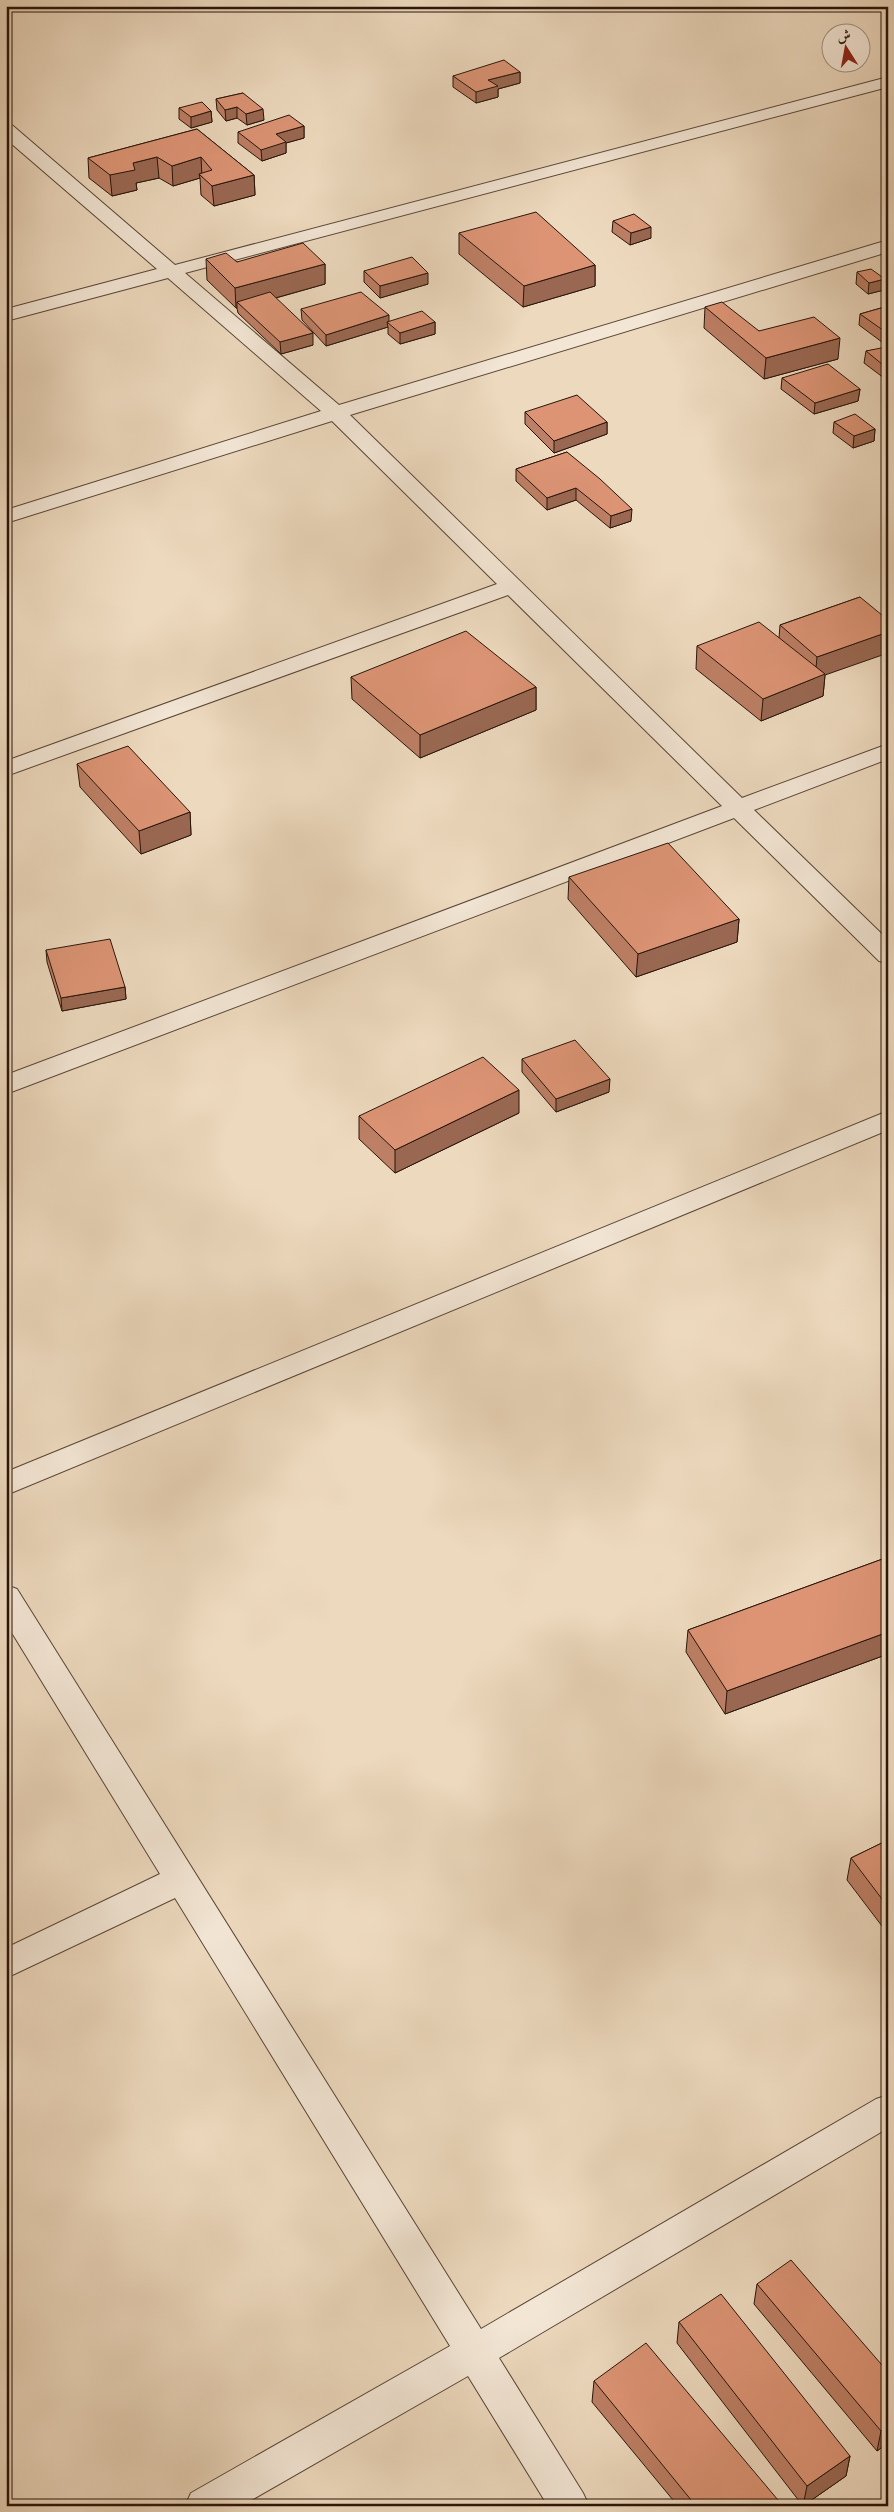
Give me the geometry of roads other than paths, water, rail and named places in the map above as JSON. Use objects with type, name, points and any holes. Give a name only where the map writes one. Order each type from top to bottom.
[{"type":"street","points":[[6,315],[888,82]]},
{"type":"street","points":[[9,135],[173,272],[336,413],[888,955]]},
{"type":"street","points":[[6,517],[336,413],[888,246]]},
{"type":"street","points":[[6,769],[512,586]]},
{"type":"street","points":[[6,1085],[888,751]]},
{"type":"street","points":[[6,1484],[888,1120]]},
{"type":"street","points":[[6,1597],[570,2506]]},
{"type":"street","points":[[6,1964],[181,1879]]},
{"type":"street","points":[[204,2506],[475,2352],[888,2110]]}]
